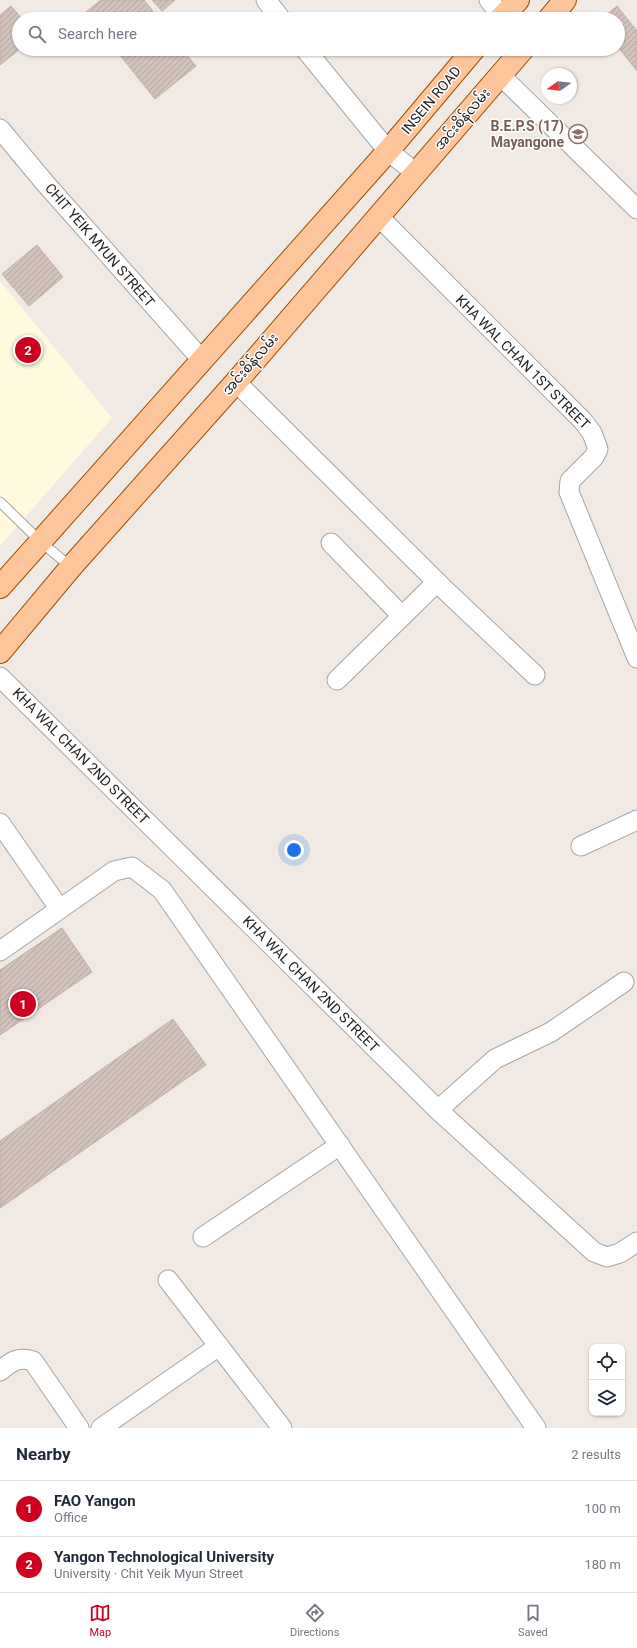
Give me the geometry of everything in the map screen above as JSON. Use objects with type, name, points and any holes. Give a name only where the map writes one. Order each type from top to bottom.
[{"type":"main road","points":[[497,12],[518,0]]},
{"type":"main road","points":[[555,12],[565,0]]},
{"type":"main road","name":"INSEIN ROAD","points":[[388,151],[468,56]]},
{"type":"main road","points":[[500,76],[517,56]]},
{"type":"main road","name":"အင်းစိန်လမ်း","points":[[0,652],[71,567],[236,382],[500,76]]},
{"type":"main road","points":[[0,587],[388,151]]},
{"type":"street","points":[[266,0],[275,12]]},
{"type":"street","points":[[312,56],[388,151],[416,173]]},
{"type":"street","points":[[500,76],[637,209]]},
{"type":"street","name":"CHIT YEIK MYUN STREET","points":[[0,129],[50,189],[202,360]]},
{"type":"street","name":"KHA WAL CHAN 1ST STREET","points":[[378,216],[583,421],[592,433],[598,449],[594,457],[570,481],[569,492],[637,658]]},
{"type":"street","points":[[236,382],[437,582],[535,675]]},
{"type":"street","points":[[331,542],[402,616]]},
{"type":"street","points":[[337,680],[437,582]]},
{"type":"street","name":"KHA WAL CHAN 2ND STREET","points":[[0,677],[438,1110],[594,1252],[607,1257],[620,1253],[637,1242]]},
{"type":"street","points":[[581,846],[637,820]]},
{"type":"street","points":[[0,823],[59,908]]},
{"type":"street","points":[[0,951],[59,908],[114,871],[132,867],[162,890],[536,1428]]},
{"type":"street","points":[[438,1110],[495,1059],[551,1032],[624,982]]},
{"type":"street","points":[[203,1237],[340,1145]]},
{"type":"street","points":[[168,1280],[282,1428]]},
{"type":"street","points":[[101,1428],[219,1346]]},
{"type":"street","points":[[0,1371],[11,1362],[24,1358],[33,1360],[79,1428]]},
{"type":"lane","points":[[0,502],[41,542],[71,567]]},
{"type":"shaded area","points":[[0,281],[112,418],[0,546]]},
{"type":"building","points":[[101,0],[144,0],[153,12],[86,12]]},
{"type":"building","points":[[152,0],[175,0],[162,11]]},
{"type":"building","points":[[11,6],[16,12],[12,12],[12,55],[0,65],[0,15]]},
{"type":"building","points":[[617,6],[622,12],[610,12]]},
{"type":"building","points":[[625,16],[637,31],[637,71],[625,56]]},
{"type":"building","points":[[121,56],[188,56],[196,66],[155,99]]},
{"type":"building","points":[[37,245],[63,277],[29,306],[2,274]]},
{"type":"building","points":[[62,928],[92,972],[0,1035],[0,970]]},
{"type":"building","points":[[173,1019],[206,1065],[0,1208],[0,1141]]},
{"type":"place","name":"B.E.P.S (17) Mayangone","points":[[578,134]]},
{"type":"place","name":"Yangon Technological University","points":[[28,350]]},
{"type":"place","name":"FAO Yangon","points":[[23,1004]]}]
